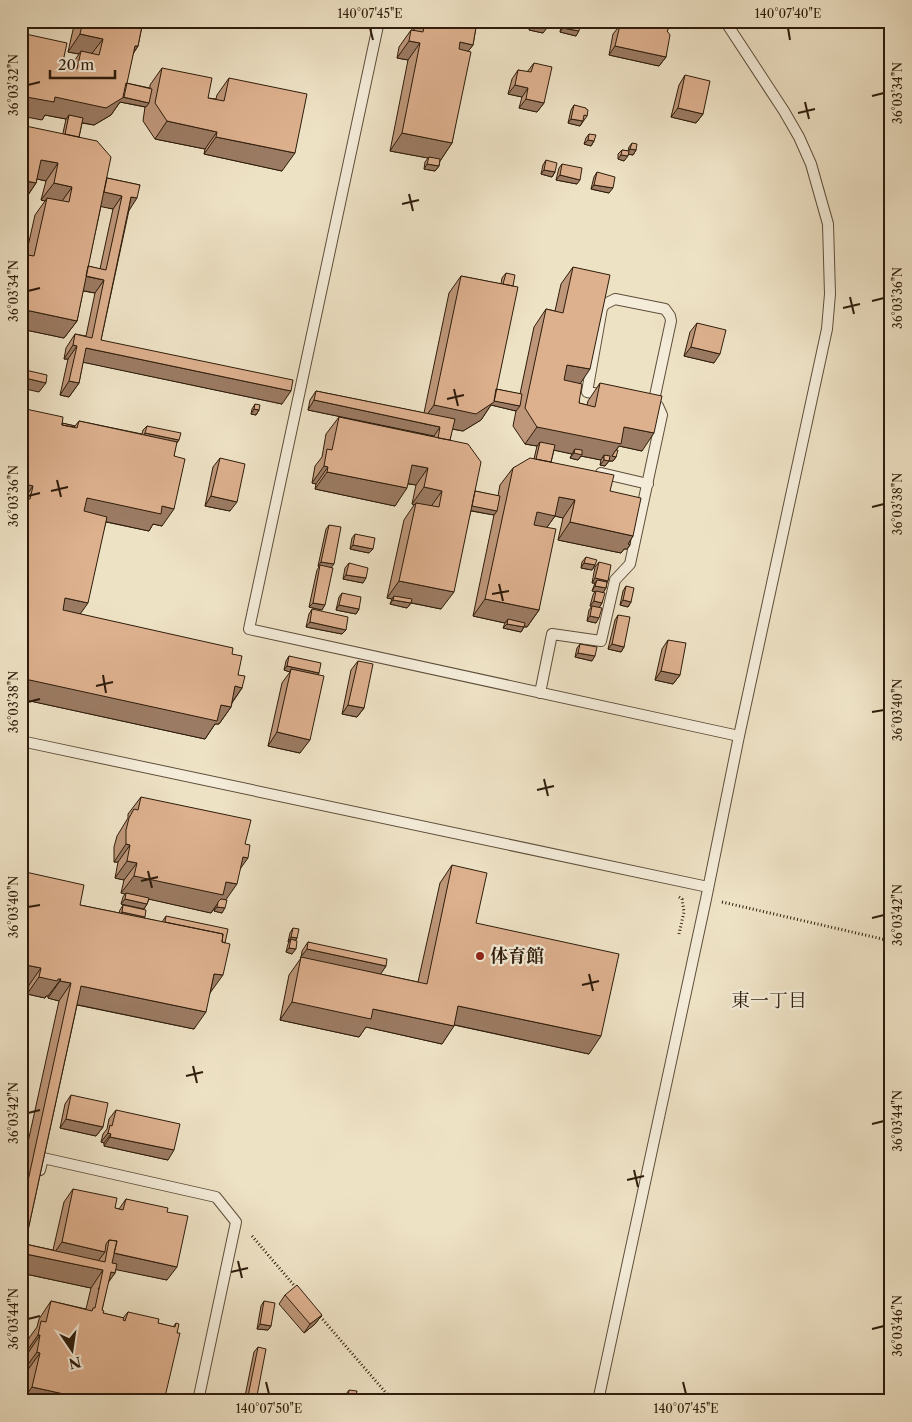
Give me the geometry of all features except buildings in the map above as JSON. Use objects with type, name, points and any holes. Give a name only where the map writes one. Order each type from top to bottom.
[{"type":"lane","points":[[379,21],[249,629],[739,736]]},
{"type":"lane","points":[[598,1401],[827,330],[830,294],[828,224],[811,164],[799,137],[784,111],[725,21]]},
{"type":"lane","points":[[616,397],[587,392],[602,308],[605,304],[615,299],[665,309],[670,316],[671,321],[653,405]]},
{"type":"lane","points":[[540,693],[552,634],[601,641],[615,580],[630,564],[632,558],[662,415],[658,406],[634,401]]},
{"type":"lane","points":[[594,472],[648,484]]},
{"type":"lane","points":[[21,741],[708,887]]},
{"type":"lane","points":[[39,1176],[43,1158],[216,1197],[236,1222],[198,1401]]},
{"type":"path","points":[[706,899],[891,941]]},
{"type":"path","points":[[252,1236],[303,1296]]},
{"type":"path","points":[[316,1311],[393,1401]]},
{"type":"place","name":"体育館","points":[[480,956]]},
{"type":"district","name":"東一丁目","points":[[769,1000]]}]
